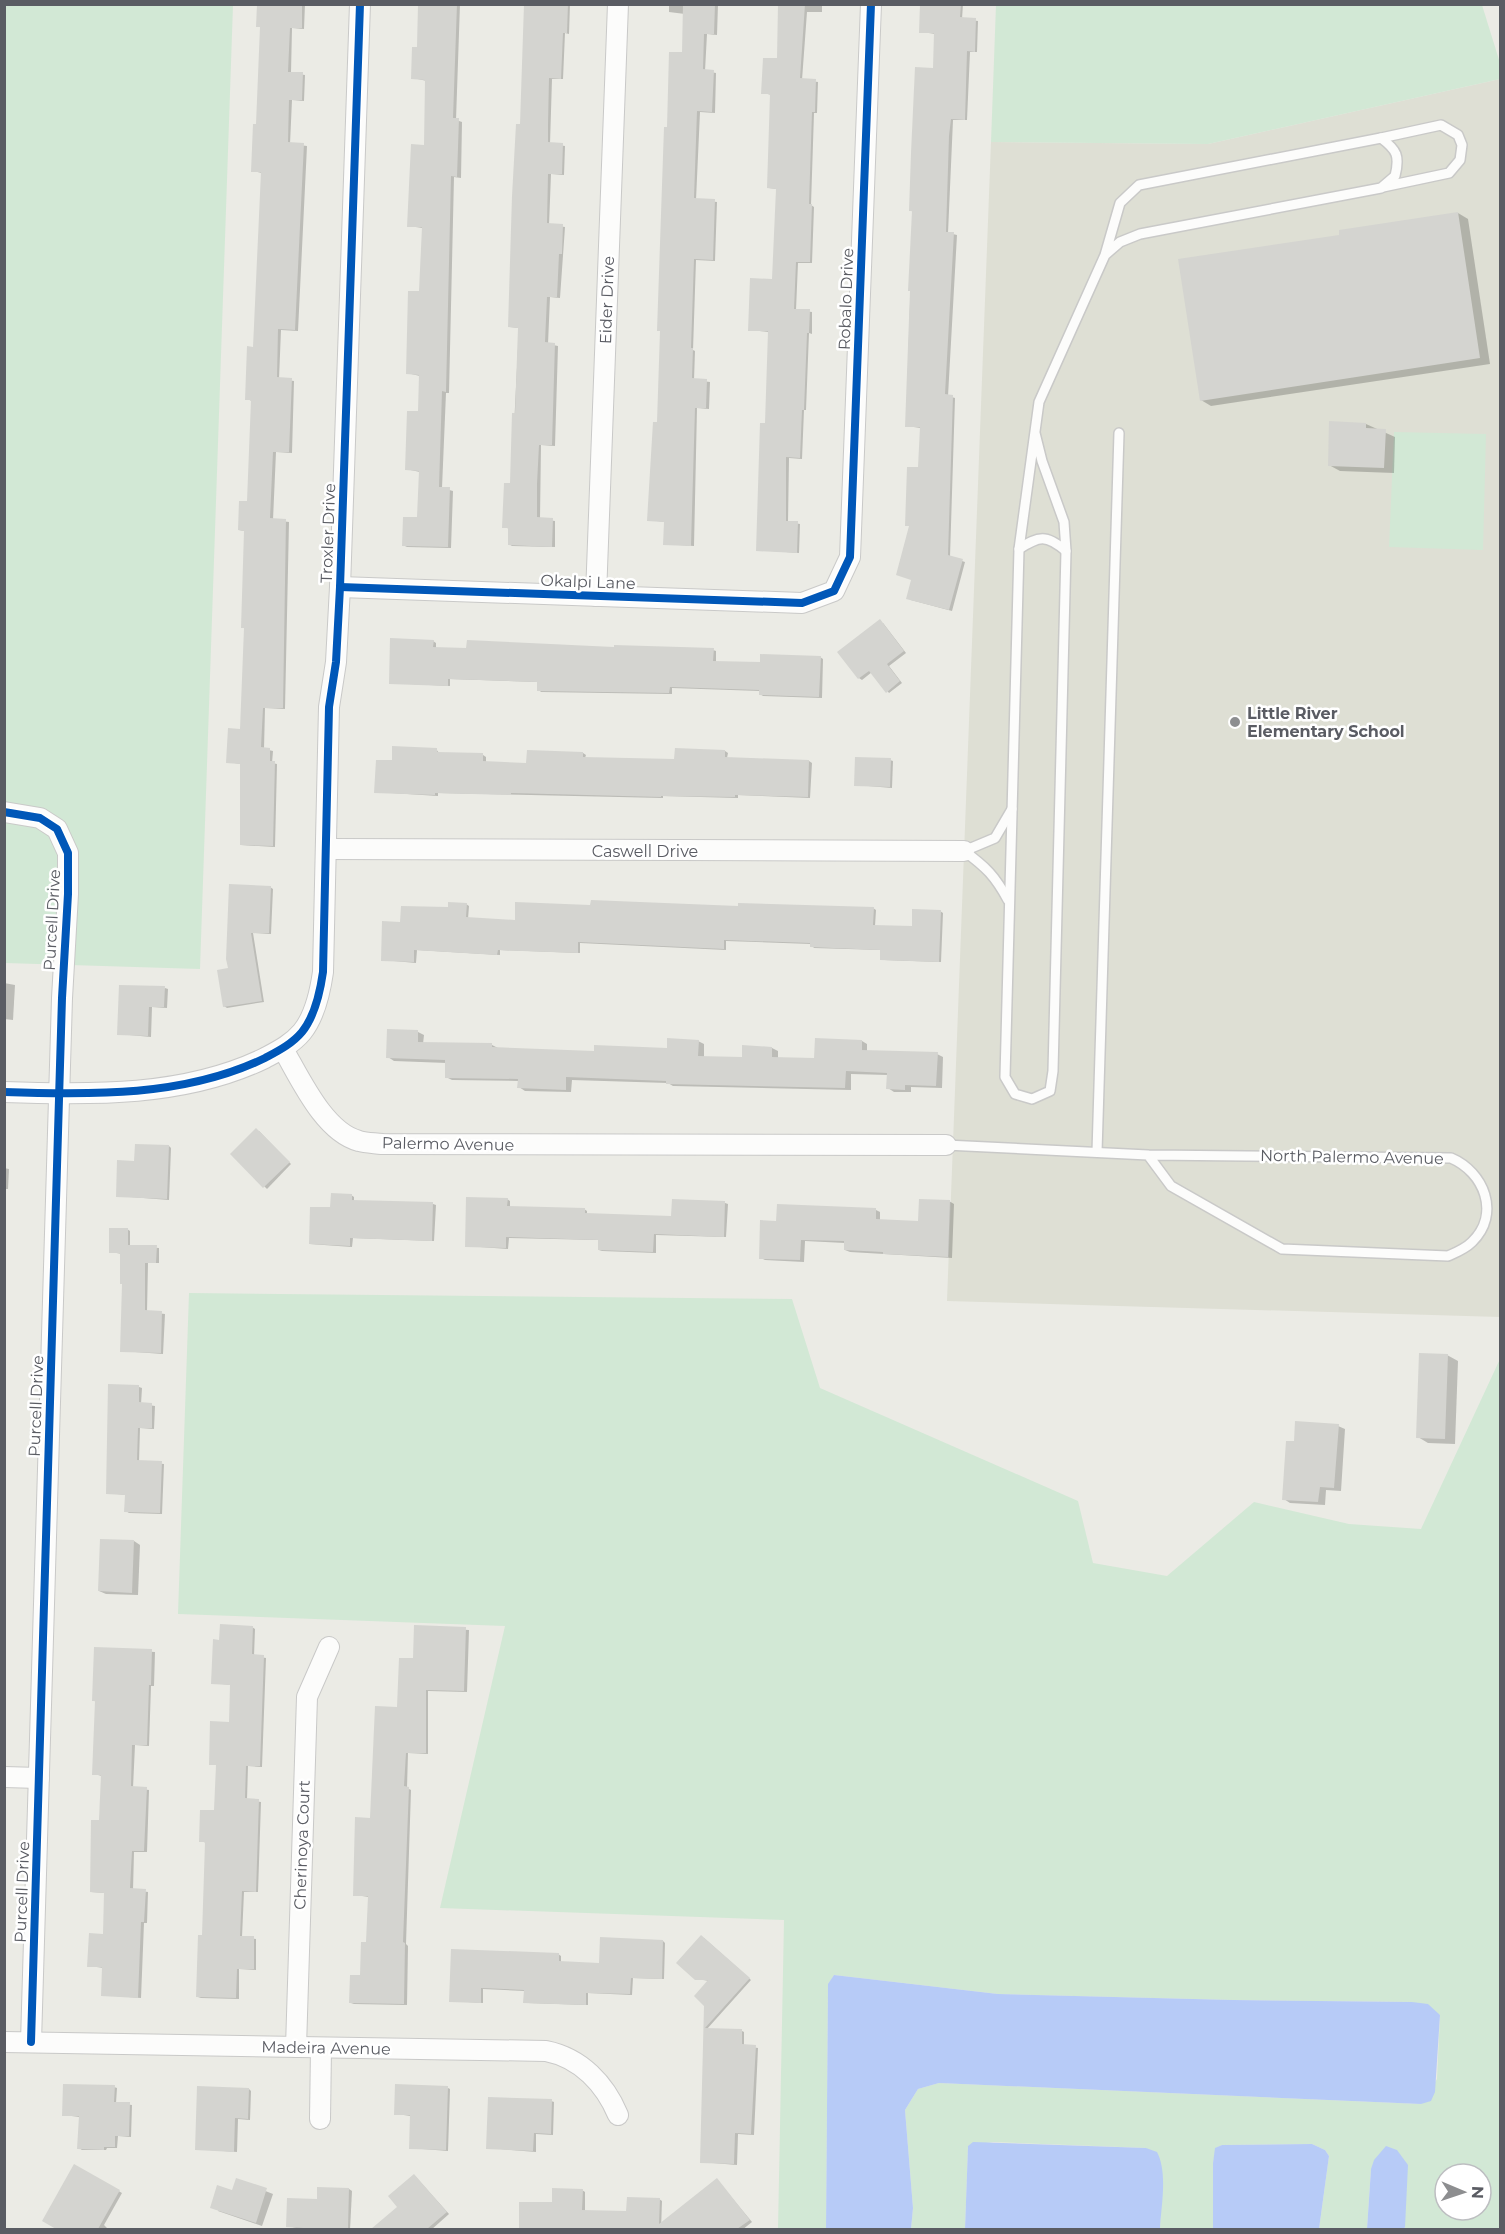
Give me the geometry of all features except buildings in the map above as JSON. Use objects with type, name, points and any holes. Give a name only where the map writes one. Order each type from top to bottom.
[{"type":"street","name":"Troxler Drive","points":[[283,1049],[302,1032],[320,993],[323,972],[329,707],[336,662],[340,587],[360,4]]},
{"type":"street","name":"Eider Drive","points":[[596,596],[618,4]]},
{"type":"street","name":"Robalo Drive","points":[[834,591],[850,557],[871,4]]},
{"type":"street","name":"Okalpi Lane","points":[[340,587],[802,603],[834,591]]},
{"type":"street","name":"Purcell Drive","points":[[4,812],[40,818],[57,829],[68,853],[31,2042]]},
{"type":"street","name":"Caswell Drive","points":[[326,849],[964,851]]},
{"type":"street","points":[[4,1092],[111,1093],[162,1088],[220,1076],[283,1049]]},
{"type":"street","name":"Palermo Avenue","points":[[283,1049],[312,1099],[335,1128],[357,1141],[382,1144],[946,1145]]},
{"type":"street","name":"Cherinoya Court","points":[[296,2047],[307,1697],[329,1647]]},
{"type":"street","points":[[4,1777],[39,1778]]},
{"type":"street","name":"Madeira Avenue","points":[[4,2042],[519,2050],[558,2054],[582,2067],[599,2082],[610,2097],[618,2115]]},
{"type":"street","points":[[320,2119],[321,2048]]},
{"type":"lane","points":[[1035,433],[1042,461],[1064,522],[1066,550],[1053,1071],[1050,1091],[1032,1099],[1015,1094],[1005,1077],[1019,549],[1038,402],[1105,255],[1119,203],[1139,185],[1441,125],[1458,135],[1462,145],[1460,159],[1449,173],[1140,234],[1120,242],[1105,255]]},
{"type":"lane","points":[[1381,138],[1394,147],[1398,162],[1395,176],[1381,188]]},
{"type":"lane","points":[[1097,1152],[1119,433]]},
{"type":"lane","points":[[1019,549],[1036,538],[1053,539],[1066,550]]},
{"type":"lane","points":[[964,851],[995,838],[1012,808]]},
{"type":"lane","points":[[964,851],[985,865],[1000,885],[1009,903]]},
{"type":"lane","name":"North Palermo Avenue","points":[[946,1145],[1148,1155],[1451,1158],[1470,1168],[1483,1186],[1487,1208],[1484,1225],[1473,1242],[1448,1256],[1282,1249],[1171,1186],[1148,1155]]},
{"type":"shaded area","name":"Little River Elementary School","points":[[1500,79],[1500,1317],[947,1301],[991,142],[1208,144]]},
{"type":"green space","points":[[5,5],[233,5],[200,969],[5,963]]},
{"type":"green space","points":[[996,5],[1482,5],[1500,63],[1500,79],[1208,144],[991,142]]},
{"type":"green space","points":[[1394,432],[1486,434],[1483,550],[1389,547]]},
{"type":"green space","points":[[189,1293],[792,1299],[820,1388],[1078,1501],[1093,1563],[1167,1576],[1254,1502],[1349,1524],[1421,1529],[1500,1359],[1500,2229],[1404,2229],[1405,2227],[1371,2169],[1367,2229],[1319,2229],[1329,2156],[1325,2150],[1312,2144],[1222,2145],[1216,2148],[1213,2163],[1213,2229],[1160,2230],[1162,2172],[1146,2148],[993,2142],[968,2146],[965,2229],[911,2229],[913,2208],[905,2110],[918,2089],[939,2083],[1421,2104],[1437,2079],[1440,2015],[1412,2002],[998,1994],[834,1975],[828,1985],[826,2229],[778,2229],[784,1920],[440,1908],[505,1626],[178,1614]]},
{"type":"water","points":[[834,1975],[998,1994],[1428,2004],[1440,2015],[1435,2092],[1431,2101],[1421,2104],[939,2083],[918,2089],[905,2110],[913,2208],[911,2229],[826,2229],[828,1984]]},
{"type":"water","points":[[973,2142],[1146,2148],[1157,2152],[1163,2180],[1160,2229],[965,2229],[968,2146]]},
{"type":"water","points":[[1312,2144],[1325,2150],[1329,2156],[1319,2229],[1213,2229],[1215,2148],[1222,2145]]},
{"type":"water","points":[[1386,2146],[1397,2150],[1408,2165],[1405,2227],[1404,2229],[1367,2229],[1371,2169],[1374,2160]]},
{"type":"cycle path","points":[[4,1092],[104,1093],[170,1087],[203,1080],[234,1071],[285,1047],[302,1032],[316,1004],[323,972],[329,707],[336,662],[340,587],[360,4]]},
{"type":"cycle path","points":[[340,587],[802,603],[834,591],[850,557],[871,4]]},
{"type":"cycle path","points":[[4,812],[40,818],[57,829],[68,853],[31,2042]]},
{"type":"place","name":"Little River Elementary School","points":[[1235,722]]}]
